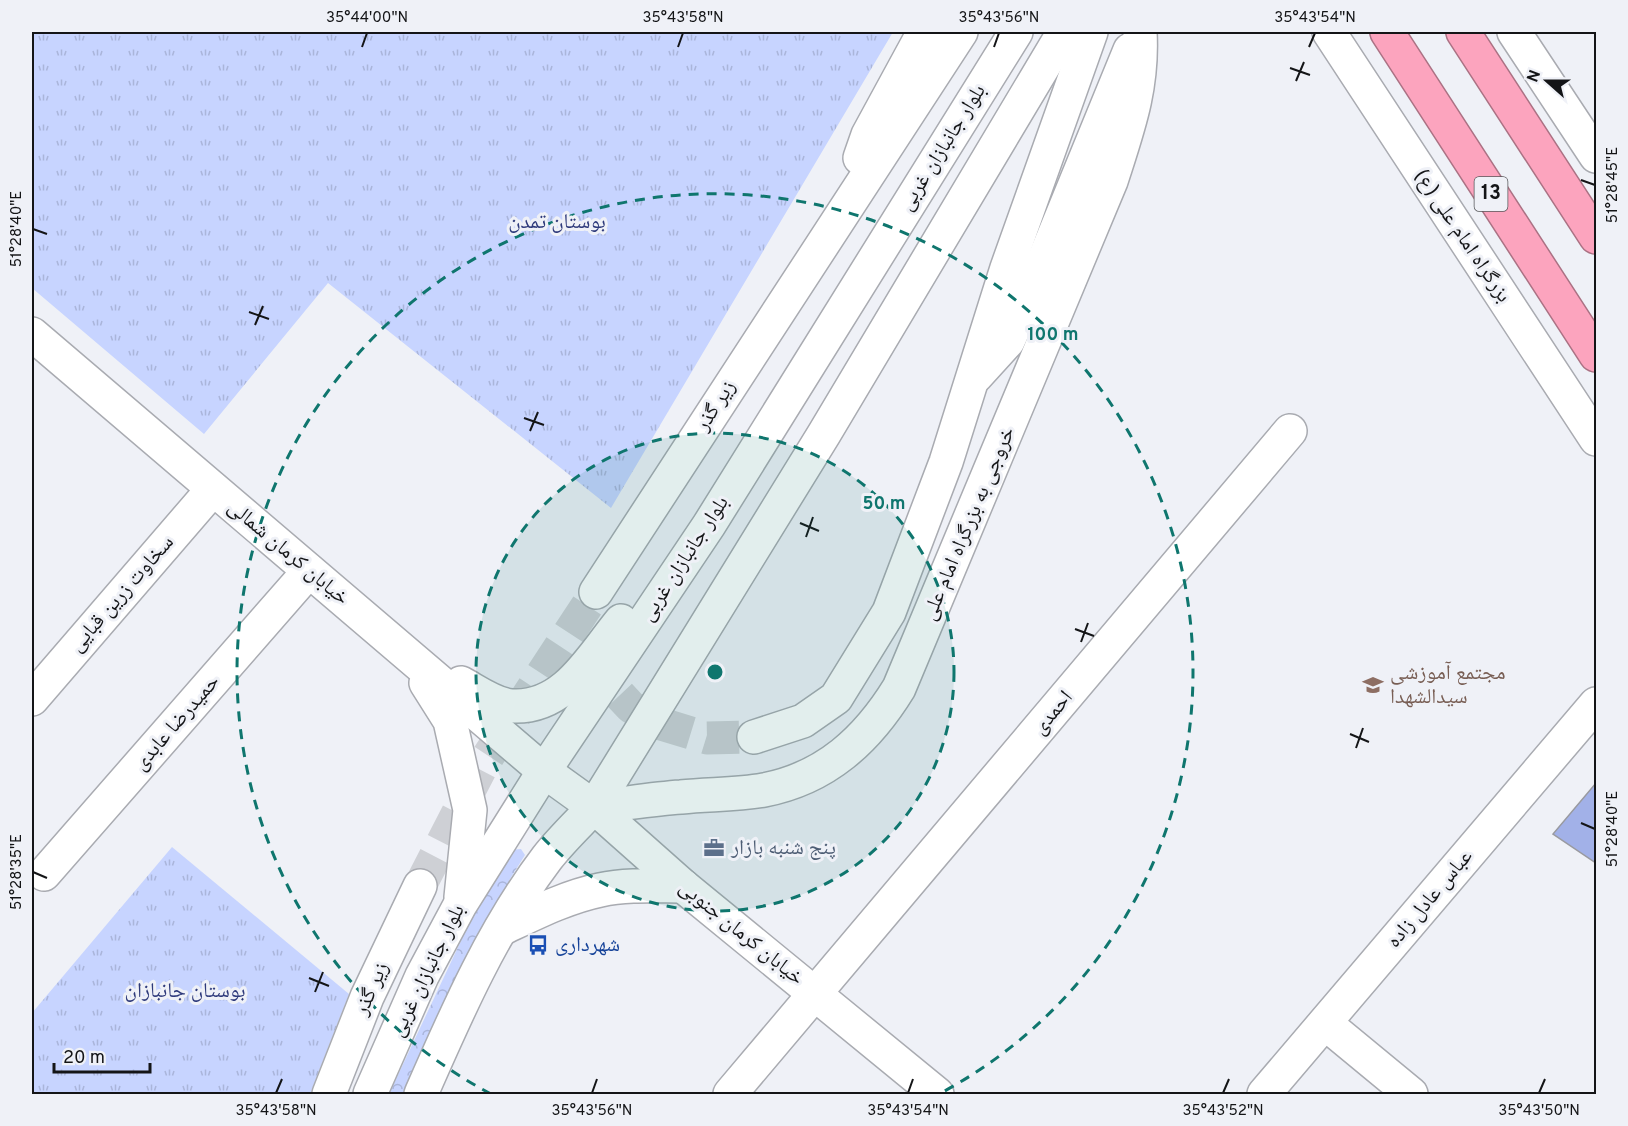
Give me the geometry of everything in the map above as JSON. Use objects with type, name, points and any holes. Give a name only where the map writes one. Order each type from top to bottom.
[{"type":"highway","name":"13","points":[[1387,32],[1596,355]]},
{"type":"highway","points":[[1463,32],[1596,237]]},
{"type":"main road","points":[[838,221],[868,135],[924,32]]},
{"type":"main road","points":[[838,221],[961,32]]},
{"type":"main road","name":"بلوار جانبازان غربی","points":[[370,1095],[422,976],[460,905],[544,771],[709,525],[1016,32]]},
{"type":"main road","name":"بلوار جانبازان غربی","points":[[421,1095],[453,1021],[501,929],[547,858],[594,807],[824,434],[1064,32]]},
{"type":"main road","points":[[754,737],[803,721],[836,698],[889,612],[946,462],[1006,268],[1090,32]]},
{"type":"main road","points":[[969,384],[1008,341],[1139,32]]},
{"type":"main road","name":"خروجی به بزرگراه امام علی","points":[[594,807],[762,790],[794,782],[826,765],[849,749],[879,720],[899,688],[908,668],[1111,181],[1131,117],[1140,76],[1139,32]]},
{"type":"main road","name":"بزرگراه امام علی (ع)","points":[[1329,32],[1596,439]]},
{"type":"main road","points":[[1514,32],[1596,156]]},
{"type":"main road","name":"زیر گذر","points":[[596,592],[838,221]]},
{"type":"main road","name":"خیابان کرمان شمالی","points":[[35,345],[213,489],[544,771]]},
{"type":"main road","name":"احمدی","points":[[730,1095],[1290,431]]},
{"type":"main road","name":"سخاوت زرین قبایی","points":[[32,699],[213,489]]},
{"type":"main road","points":[[407,654],[499,703],[511,706],[526,705],[564,691],[577,678],[651,583],[709,525]]},
{"type":"main road","name":"حمیدرضا عابدی","points":[[44,874],[309,571]]},
{"type":"main road","points":[[407,654],[450,721],[470,810],[460,905]]},
{"type":"main road","name":"عباس عادل زاده","points":[[1264,1095],[1596,704]]},
{"type":"main road","name":"خیابان کرمان جنوبی","points":[[544,771],[594,807],[683,886],[938,1095]]},
{"type":"main road","points":[[501,929],[544,909],[600,890],[642,885],[683,886]]},
{"type":"main road","name":"زیر گذر","points":[[329,1095],[367,997],[420,886]]},
{"type":"main road","points":[[1325,1023],[1411,1095]]},
{"type":"green space","name":"بوستان تمدن","points":[[32,32],[893,32],[611,508],[328,283],[204,434],[32,288]]},
{"type":"green space","name":"بوستان جانبازان","points":[[172,847],[349,994],[310,1094],[32,1094],[32,1013]]},
{"type":"green space","points":[[521,849],[525,855],[510,879],[443,1025],[415,1094],[389,1094],[498,862],[508,850]]},
{"type":"building","points":[[1596,783],[1596,863],[1553,834]]},
{"type":"tunnel","points":[[420,886],[483,764],[596,592]]},
{"type":"tunnel","points":[[602,650],[616,691],[631,707],[658,723],[707,738],[754,737]]},
{"type":"place","name":"مجتمع آموزشی سیدالشهدا","points":[[1373,685]]},
{"type":"place","name":"پنج شنبه بازار","points":[[714,848]]},
{"type":"place","name":"شهرداری","points":[[538,945]]}]
